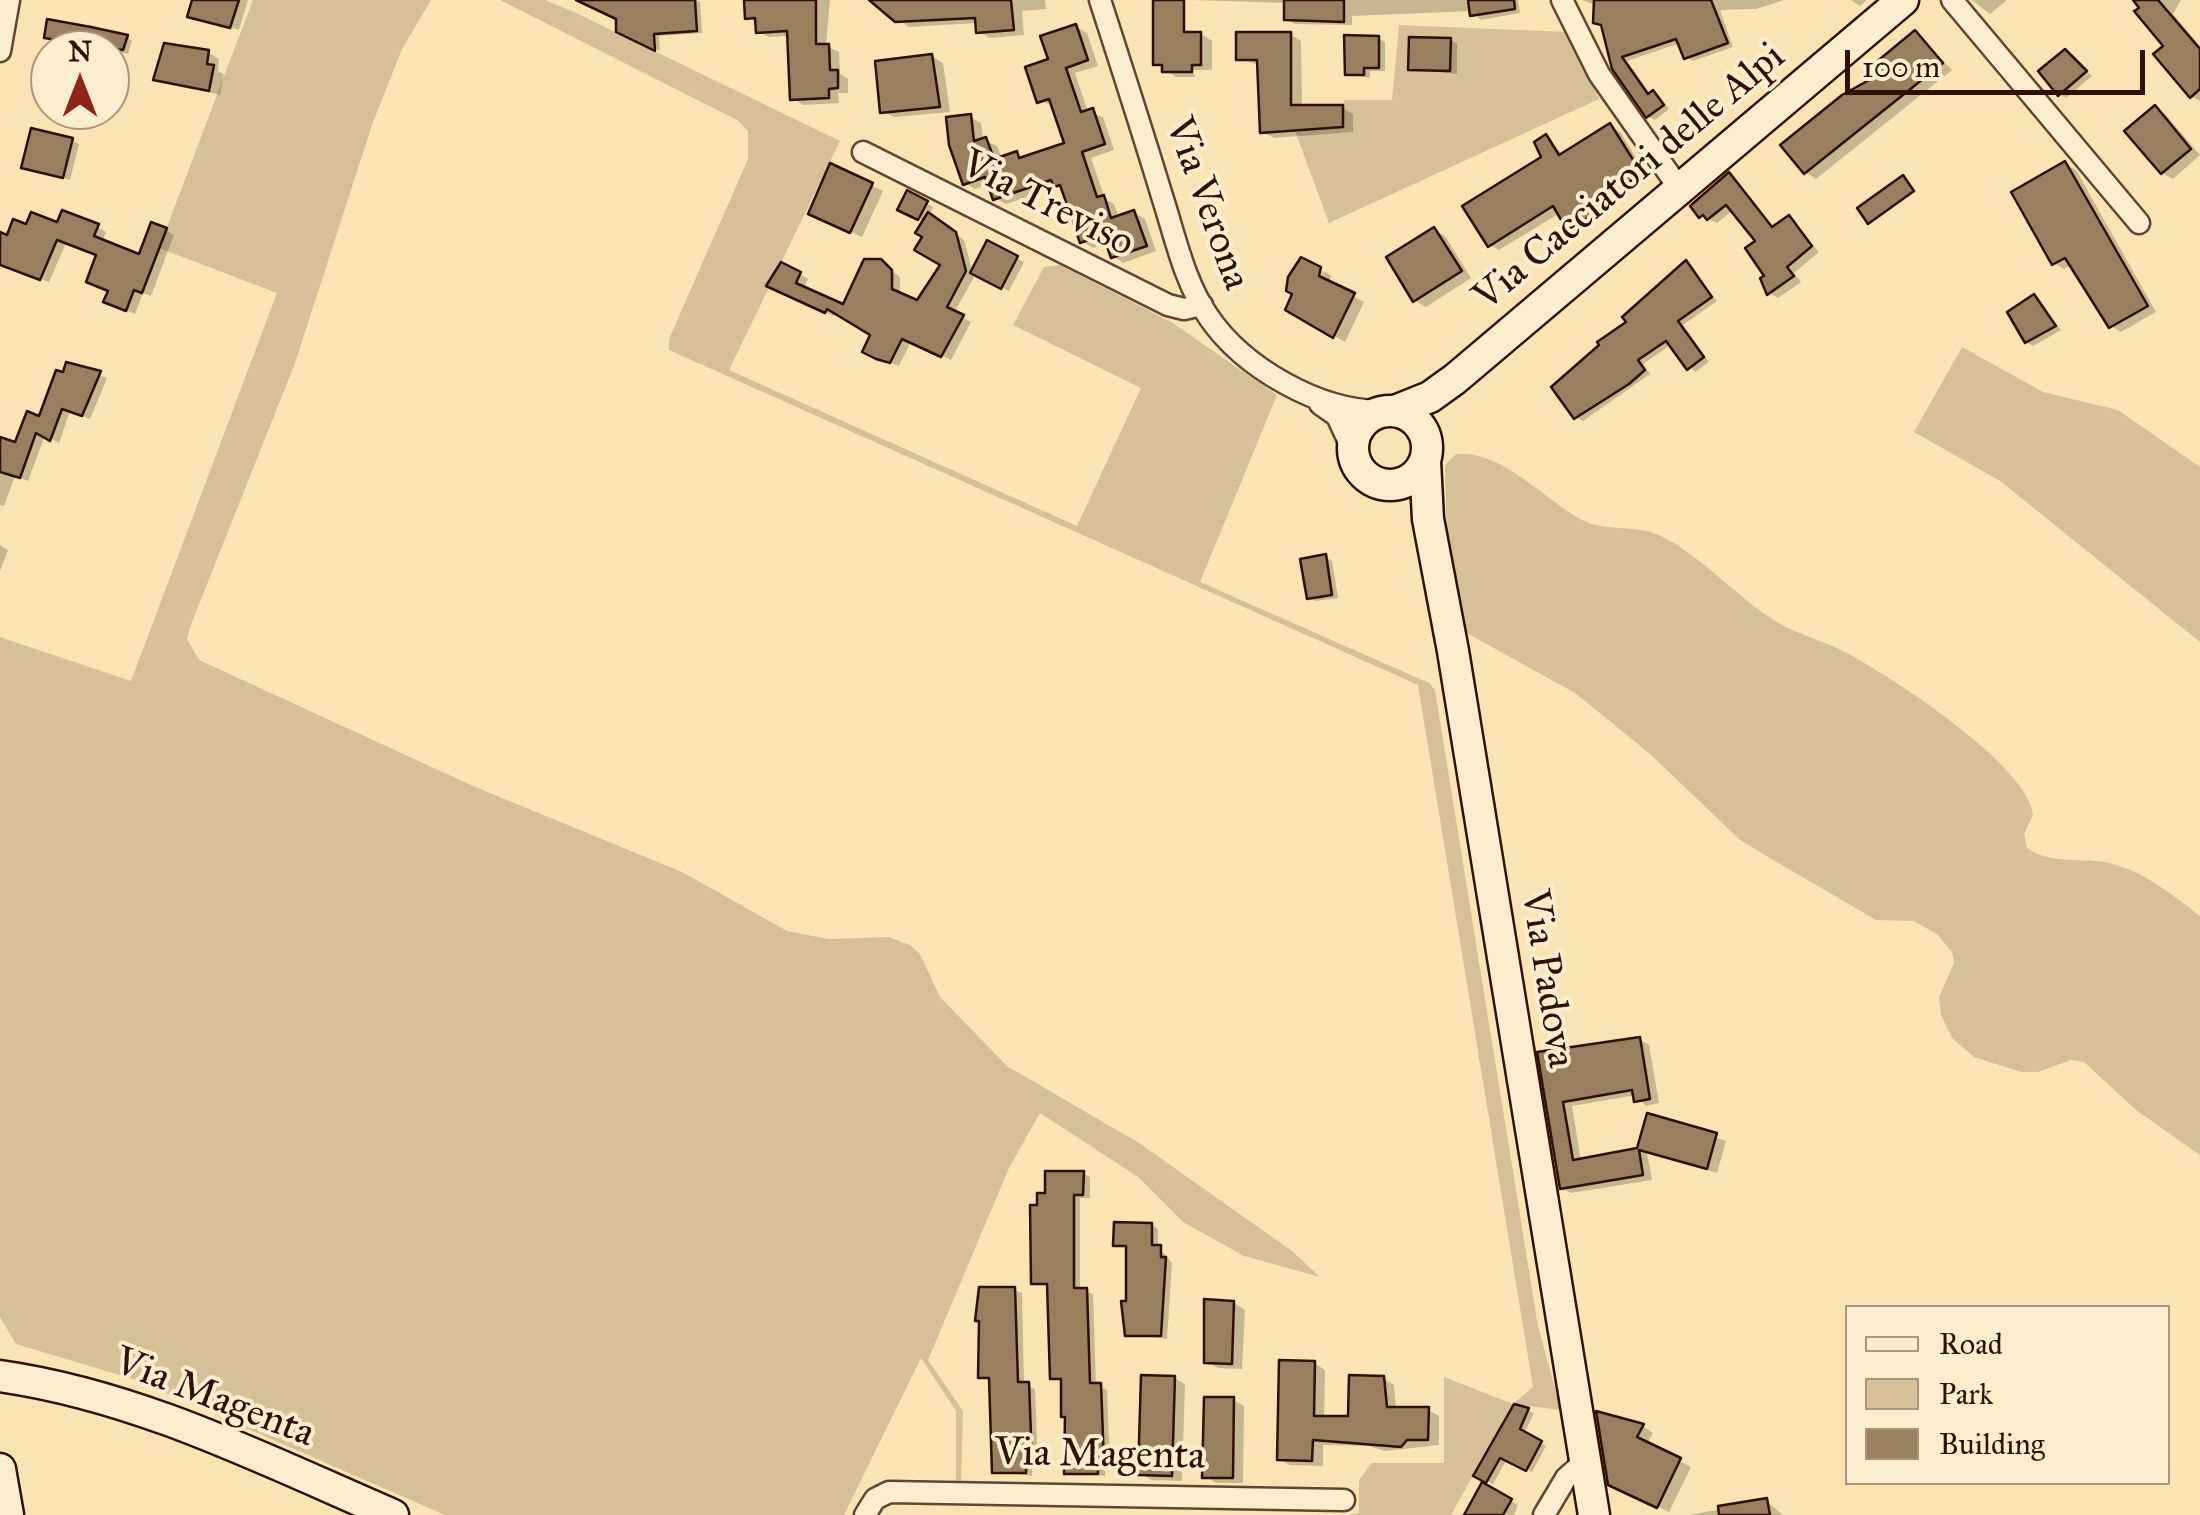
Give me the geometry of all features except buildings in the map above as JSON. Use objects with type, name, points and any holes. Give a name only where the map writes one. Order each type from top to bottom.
[{"type":"street","points":[[0,52],[9,0]]},
{"type":"street","name":"Via Verona","points":[[1100,0],[1184,267],[1202,305],[1246,356],[1303,390],[1344,408],[1389,411]]},
{"type":"street","points":[[1562,0],[1599,74],[1679,188]]},
{"type":"street","name":"Via Cacciatori delle Alpi","points":[[1353,451],[1362,424],[1430,396],[1455,378],[1903,0]]},
{"type":"street","points":[[1952,0],[2139,223]]},
{"type":"street","name":"Via Treviso","points":[[863,152],[1168,305],[1184,309],[1202,305]]},
{"type":"street","name":"Via Cacciatori delle Alpi","points":[[1426,452],[1434,410],[1455,378]]},
{"type":"street","name":"Via Verona","points":[[1303,390],[1336,416],[1353,451]]},
{"type":"street","points":[[1353,451],[1360,470],[1377,482],[1406,481],[1426,452],[1415,420],[1389,411]]},
{"type":"street","name":"Via Padova","points":[[1426,452],[1425,496],[1594,1515]]},
{"type":"street","name":"Via Padova","points":[[1377,482],[1410,510],[1433,544]]},
{"type":"street","name":"Via Magenta","points":[[0,1378],[82,1391],[140,1408],[393,1515]]},
{"type":"street","points":[[1544,1515],[1566,1478],[1585,1461]]},
{"type":"street","points":[[0,1469],[8,1515]]},
{"type":"street","name":"Via Magenta","points":[[865,1515],[874,1499],[890,1492],[1344,1500]]},
{"type":"green space","points":[[253,0],[431,0],[402,49],[372,125],[295,363],[190,627],[187,639],[199,660],[473,786],[682,872],[787,931],[828,939],[888,937],[910,945],[920,954],[940,997],[1007,1066],[1139,1143],[1292,1251],[1320,1277],[1244,1256],[1183,1222],[1138,1177],[1040,1113],[1009,1168],[928,1360],[963,1411],[961,1481],[956,1480],[956,1411],[921,1358],[844,1515],[445,1515],[136,1380],[16,1344],[0,1317],[0,637],[131,681],[277,293],[159,248]]},
{"type":"green space","points":[[500,0],[545,0],[840,141],[729,370],[1077,526],[1141,388],[1013,325],[1044,267],[1060,265],[1171,322],[1277,395],[1200,582],[1429,683],[1435,690],[1538,1326],[1561,1410],[1513,1404],[1533,1387],[1418,685],[669,350],[669,339],[748,159],[748,131],[737,120]]},
{"type":"green space","points":[[1399,25],[1567,32],[1599,99],[1329,223],[1294,128],[1343,127],[1344,100],[1392,100]],"holes":[[[1410,37],[1451,38],[1450,71],[1409,70]]]},
{"type":"green space","points":[[1962,347],[2043,392],[2118,410],[2200,467],[2200,642],[2000,481],[1914,432]]},
{"type":"green space","points":[[1456,454],[1489,459],[1506,467],[1582,520],[1653,533],[1678,546],[1772,619],[1862,662],[1982,746],[2025,794],[2033,815],[2024,834],[2027,848],[2055,858],[2104,862],[2131,870],[2200,916],[2200,1155],[2136,1110],[2084,1062],[2071,1060],[2038,1072],[2021,1072],[1974,1057],[1952,1038],[1941,1015],[1939,997],[1954,963],[1952,952],[1937,934],[1913,921],[1876,920],[1739,839],[1649,753],[1575,693],[1463,631],[1447,543],[1445,465]]},
{"type":"green space","points":[[1444,1377],[1513,1404],[1451,1515],[1349,1515],[1359,1513],[1359,1480],[1372,1463],[1444,1463]]}]
